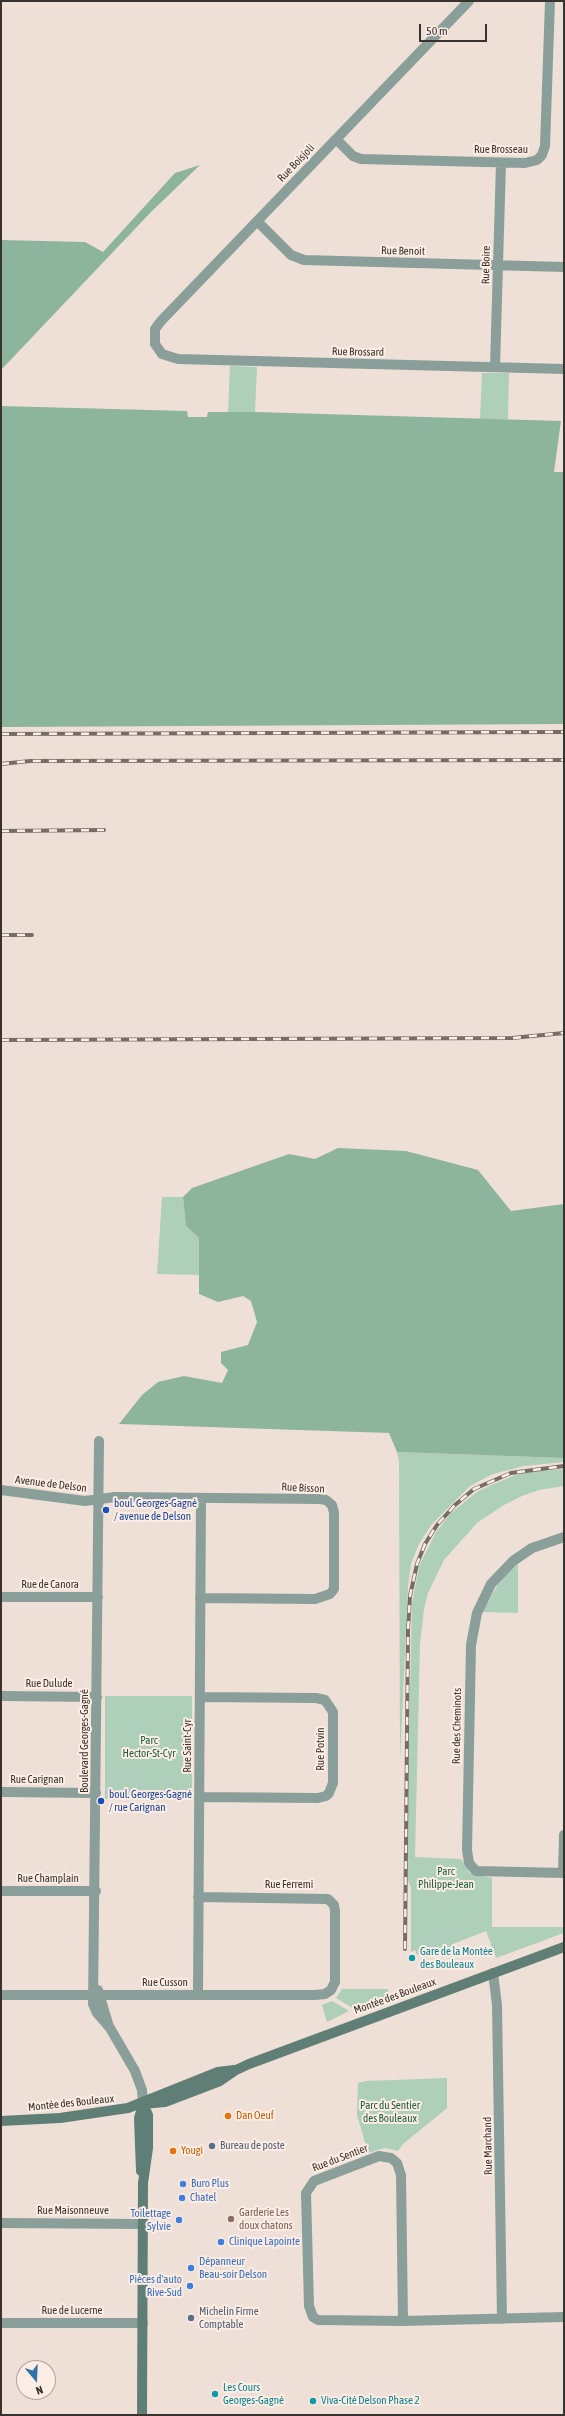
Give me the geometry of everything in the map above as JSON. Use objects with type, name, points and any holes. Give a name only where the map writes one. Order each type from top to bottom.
[{"type":"street","name":"Rue Boisjoli","points":[[156,348],[154,334],[157,325],[469,1]]},
{"type":"street","name":"Rue Brosseau","points":[[336,139],[353,156],[361,159],[501,163],[532,162],[540,158],[544,150],[550,1]]},
{"type":"street","name":"Rue Boire","points":[[495,367],[501,163]]},
{"type":"street","name":"Rue Benoit","points":[[257,221],[291,255],[304,260],[564,267]]},
{"type":"street","name":"Rue Brossard","points":[[156,348],[166,357],[178,359],[564,369]]},
{"type":"street","name":"Boulevard Georges-Gagné","points":[[99,1441],[95,1983],[97,1995],[95,2009],[110,2028],[138,2077],[143,2104]]},
{"type":"street","name":"Avenue de Delson","points":[[1,1490],[85,1501],[98,1499]]},
{"type":"street","name":"Rue Bisson","points":[[98,1499],[115,1497],[201,1498],[320,1500],[330,1502],[334,1513],[334,1582],[332,1592],[320,1599],[200,1598]]},
{"type":"street","name":"Rue Saint-Cyr","points":[[198,1995],[201,1498]]},
{"type":"street","name":"Rue des Cheminots","points":[[564,1537],[532,1548],[513,1561],[491,1584],[476,1613],[471,1645],[467,1850],[469,1863],[476,1871],[564,1873]]},
{"type":"street","name":"Rue de Canora","points":[[1,1597],[98,1597]]},
{"type":"street","name":"Rue Dulude","points":[[1,1696],[97,1697]]},
{"type":"street","name":"Rue Potvin","points":[[199,1797],[318,1798],[326,1796],[333,1783],[332,1712],[325,1700],[316,1698],[200,1697]]},
{"type":"street","name":"Rue Carignan","points":[[1,1792],[96,1793]]},
{"type":"street","points":[[564,1834],[564,1873]]},
{"type":"street","name":"Rue Champlain","points":[[1,1891],[96,1891]]},
{"type":"street","name":"Rue Ferremi","points":[[198,1897],[322,1897],[332,1902],[335,1911],[335,1977],[334,1986],[328,1993]]},
{"type":"street","name":"Montée des Bouleaux","points":[[1,2121],[68,2117],[128,2108],[143,2104],[165,2102],[220,2081],[236,2070],[564,1947]]},
{"type":"street","name":"Rue Marchand","points":[[493,1973],[497,2005],[502,2319]]},
{"type":"street","name":"Rue Cusson","points":[[1,1995],[315,1995],[328,1993]]},
{"type":"street","points":[[142,2415],[144,2183],[148,2148],[148,2115],[143,2104]]},
{"type":"street","name":"Rue du Sentier","points":[[403,2321],[401,2175],[397,2163],[390,2158],[380,2156],[314,2181],[306,2193],[309,2306],[313,2317],[323,2322],[403,2321],[502,2319],[564,2317]]},
{"type":"street","name":"Rue Maisonneuve","points":[[1,2223],[144,2224]]},
{"type":"street","name":"Rue de Lucerne","points":[[1,2323],[143,2323]]},
{"type":"green space","points":[[200,165],[151,212],[1,370],[1,240],[85,242],[103,252],[175,173]]},
{"type":"green space","points":[[230,366],[257,367],[255,412],[228,413]]},
{"type":"green space","points":[[482,373],[509,373],[508,419],[480,419]]},
{"type":"green space","points":[[1,406],[187,411],[188,417],[207,417],[208,412],[255,412],[561,421],[554,472],[564,472],[564,724],[1,727]]},
{"type":"green space","points":[[338,1148],[406,1151],[478,1170],[511,1211],[564,1204],[564,1458],[397,1452],[389,1433],[119,1424],[142,1395],[158,1382],[184,1376],[222,1383],[228,1370],[221,1363],[221,1352],[248,1345],[257,1322],[251,1301],[243,1296],[218,1302],[199,1294],[199,1238],[186,1226],[183,1197],[192,1188],[289,1154],[315,1159]]},
{"type":"green space","points":[[162,1197],[183,1197],[186,1226],[199,1238],[199,1275],[157,1274]]},
{"type":"green space","points":[[397,1452],[564,1458],[564,1462],[524,1466],[493,1474],[470,1486],[432,1524],[419,1544],[411,1564],[408,1586],[400,1762],[399,1462]]},
{"type":"green space","name":"Parc Philippe-Jean","points":[[564,1469],[564,1486],[539,1490],[522,1496],[504,1505],[477,1523],[444,1560],[428,1593],[424,1609],[420,1644],[415,1857],[461,1859],[470,1873],[492,1878],[492,1927],[564,1927],[564,1933],[496,1958],[486,1931],[453,1944],[445,1951],[424,1958],[422,1953],[417,1955],[415,1950],[411,1952],[411,1888],[406,1875],[412,1604],[419,1566],[436,1532],[451,1513],[478,1491],[520,1473]]},
{"type":"green space","points":[[518,1564],[518,1613],[482,1612],[501,1579]]},
{"type":"green space","name":"Parc Hector-St-Cyr","points":[[105,1696],[192,1696],[192,1798],[105,1799]]},
{"type":"green space","points":[[342,1989],[388,1989],[388,1997],[401,1992],[401,1995],[354,2009],[336,1998]]},
{"type":"green space","points":[[332,2001],[349,2011],[327,2022],[322,2005]]},
{"type":"green space","name":"Parc du Sentier des Bouleaux","points":[[447,2078],[447,2108],[403,2144],[398,2151],[385,2148],[368,2153],[357,2115],[358,2083],[366,2081]]},
{"type":"railway","points":[[1,734],[564,732]]},
{"type":"railway","points":[[1,764],[30,761],[564,760]]},
{"type":"railway","points":[[1,831],[104,830]]},
{"type":"railway","points":[[1,935],[32,935]]},
{"type":"railway","points":[[1,1040],[512,1038],[564,1033]]},
{"type":"railway","points":[[405,1949],[408,1630],[410,1596],[417,1564],[425,1544],[437,1525],[455,1505],[474,1489],[511,1473],[564,1466]]},
{"type":"place","name":"boul. Georges-Gagné / avenue de Delson","points":[[106,1510]]},
{"type":"place","name":"boul. Georges-Gagné / rue Carignan","points":[[101,1801]]},
{"type":"place","name":"Gare de la Montée des Bouleaux","points":[[412,1958]]},
{"type":"place","name":"Dan Oeuf","points":[[228,2116]]},
{"type":"place","name":"Bureau de poste","points":[[212,2146]]},
{"type":"place","name":"Yougi","points":[[173,2151]]},
{"type":"place","name":"Buro Plus","points":[[183,2184]]},
{"type":"place","name":"Chatel","points":[[182,2198]]},
{"type":"place","name":"Garderie Les doux chatons","points":[[231,2219]]},
{"type":"place","name":"Toilettage Sylvie","points":[[179,2220]]},
{"type":"place","name":"Clinique Lapointe","points":[[221,2242]]},
{"type":"place","name":"Dépanneur Beau-soir Delson","points":[[191,2268]]},
{"type":"place","name":"Pièces d'auto Rive-Sud","points":[[190,2286]]},
{"type":"place","name":"Michelin Firme Comptable","points":[[191,2318]]},
{"type":"place","name":"Les Cours Georges-Gagné","points":[[215,2394]]},
{"type":"place","name":"Viva-Cité Delson Phase 2","points":[[313,2401]]}]
